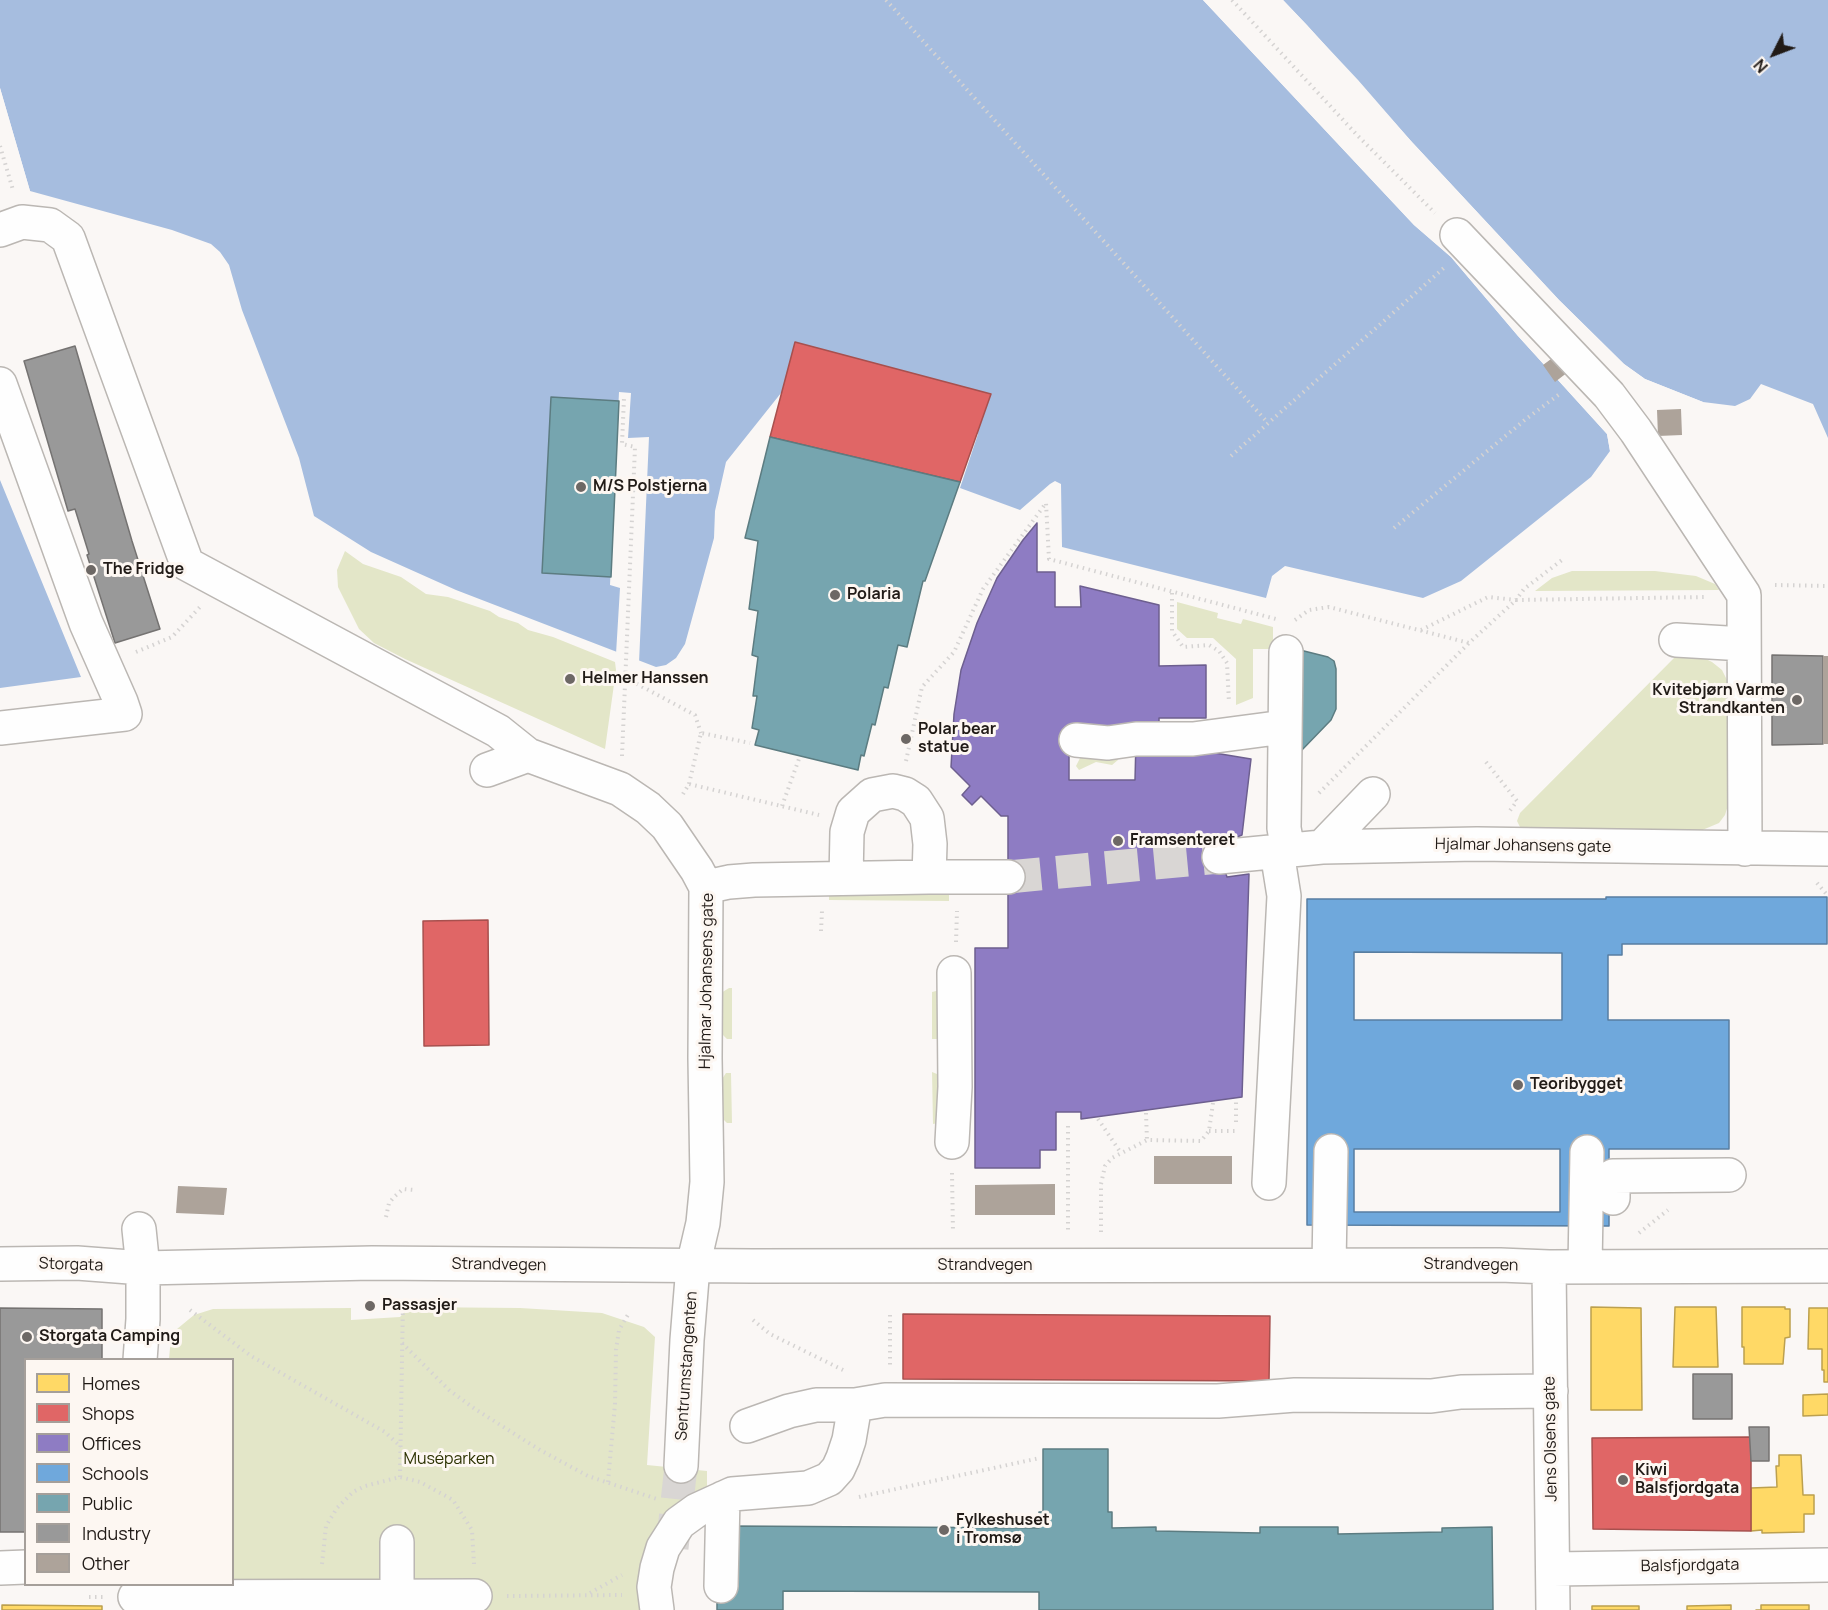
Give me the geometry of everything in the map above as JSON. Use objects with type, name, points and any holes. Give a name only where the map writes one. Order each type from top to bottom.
[{"type":"street","points":[[11,226],[50,225],[68,238],[187,564],[498,731],[528,755],[620,789],[648,808],[667,826],[706,887]]},
{"type":"street","points":[[1454,249],[1609,394],[1744,595],[1744,849]]},
{"type":"street","points":[[0,384],[86,623],[125,714],[0,728]]},
{"type":"street","points":[[1676,640],[1744,644]]},
{"type":"street","points":[[1269,1183],[1284,896],[1286,652]]},
{"type":"street","points":[[1076,740],[1108,743],[1136,739],[1193,739],[1284,727]]},
{"type":"street","points":[[487,770],[528,755]]},
{"type":"street","points":[[846,878],[847,832],[853,812],[872,795],[893,791],[905,794],[916,801],[927,818],[930,844],[929,877]]},
{"type":"street","points":[[1322,847],[1373,795]]},
{"type":"street","name":"Hjalmar Johansens gate","points":[[1219,857],[1283,844],[1322,847],[1477,844],[1828,849]]},
{"type":"street","name":"Hjalmar Johansens gate","points":[[693,1266],[703,1223],[707,1182],[706,887],[754,880],[1008,878]]},
{"type":"street","points":[[952,1142],[954,973]]},
{"type":"street","points":[[1329,1265],[1331,1152]]},
{"type":"street","points":[[1585,1267],[1587,1152]]},
{"type":"street","points":[[1613,1198],[1612,1176],[1729,1175]]},
{"type":"street","points":[[139,1229],[143,1268],[144,1318],[140,1358]]},
{"type":"street","name":"Storgata","points":[[0,1264],[77,1263],[143,1268]]},
{"type":"street","name":"Strandvegen","points":[[143,1268],[372,1263],[693,1266],[1500,1264],[1549,1267],[1828,1266]]},
{"type":"street","name":"Sentrumstangenten","points":[[681,1466],[693,1266]]},
{"type":"street","name":"Jens Olsens gate","points":[[1549,1267],[1553,1610]]},
{"type":"street","points":[[747,1426],[789,1411],[816,1405],[855,1406],[885,1400],[1218,1401],[1295,1395],[1431,1396],[1461,1392],[1551,1390]]},
{"type":"street","points":[[656,1603],[657,1568],[663,1548],[679,1523],[710,1504],[744,1492],[789,1491],[808,1488],[829,1479],[843,1458],[855,1406]]},
{"type":"street","points":[[710,1504],[721,1586]]},
{"type":"street","points":[[397,1542],[397,1596]]},
{"type":"street","name":"Balsfjordgata","points":[[1553,1569],[1828,1565]]},
{"type":"street","points":[[0,1568],[24,1568]]},
{"type":"street","points":[[135,1597],[475,1596]]},
{"type":"path","points":[[886,0],[1268,423]]},
{"type":"path","points":[[1232,0],[1357,135],[1454,249],[1232,456]]},
{"type":"path","points":[[0,146],[11,226]]},
{"type":"path","points":[[1394,528],[1526,418],[1567,390]]},
{"type":"path","points":[[620,789],[635,447],[622,444],[624,398]]},
{"type":"path","points":[[906,763],[922,687],[954,652],[983,588],[1046,503],[1049,559],[1276,619],[1293,621],[1309,610],[1329,607],[1469,643]]},
{"type":"path","points":[[1283,844],[1469,643],[1516,600],[1524,589],[1562,560]]},
{"type":"path","points":[[105,666],[172,636],[222,583]]},
{"type":"path","points":[[1421,630],[1488,597],[1516,600],[1744,595],[1761,585],[1828,586]]},
{"type":"path","points":[[1172,593],[1172,631],[1184,647],[1209,645],[1219,651],[1227,663],[1229,708],[1235,733]]},
{"type":"path","points":[[626,678],[695,715],[701,733],[689,784],[678,802]]},
{"type":"path","points":[[701,733],[750,743]]},
{"type":"path","points":[[782,806],[800,756]]},
{"type":"path","points":[[1477,844],[1517,801],[1485,762]]},
{"type":"path","points":[[689,784],[823,816]]},
{"type":"path","points":[[821,931],[822,908]]},
{"type":"path","points":[[1101,1237],[1105,1166],[1112,1158],[1147,1140],[1201,1141],[1209,1131],[1213,1103]]},
{"type":"path","points":[[1146,1113],[1147,1140]]},
{"type":"path","points":[[1098,1119],[1121,1153]]},
{"type":"path","points":[[1068,1126],[1068,1237]]},
{"type":"path","points":[[1209,1131],[1236,1131]]},
{"type":"path","points":[[952,1142],[953,1236]]},
{"type":"path","points":[[386,1218],[389,1203],[394,1197],[403,1189],[415,1190]]},
{"type":"path","points":[[400,1477],[403,1301]]},
{"type":"path","points":[[190,1310],[250,1356],[385,1432],[401,1447]]},
{"type":"path","points":[[608,1482],[615,1404],[616,1350],[619,1330],[629,1313]]},
{"type":"path","points":[[890,1315],[890,1379]]},
{"type":"path","points":[[753,1320],[770,1334],[844,1371]]},
{"type":"path","points":[[402,1343],[434,1377],[475,1409],[588,1476],[653,1498],[710,1504]]},
{"type":"path","points":[[854,1498],[1040,1458]]},
{"type":"path","points":[[323,1596],[324,1534],[331,1515],[359,1489],[400,1477],[420,1482],[444,1494],[453,1500],[465,1516],[472,1530],[475,1596],[588,1594],[656,1603]]},
{"type":"green space","points":[[345,551],[363,564],[401,577],[426,594],[448,597],[490,611],[528,630],[553,637],[615,662],[616,670],[605,749],[374,643],[359,629],[338,587],[337,570]]},
{"type":"green space","points":[[1572,571],[1655,571],[1696,576],[1715,584],[1719,590],[1535,591],[1552,578]]},
{"type":"green space","points":[[1177,602],[1218,613],[1217,618],[1241,624],[1243,619],[1273,627],[1273,649],[1253,649],[1253,698],[1236,705],[1236,659],[1213,638],[1187,638],[1177,629]]},
{"type":"green space","points":[[1677,655],[1702,657],[1712,662],[1722,670],[1728,682],[1729,802],[1725,815],[1719,823],[1700,831],[1521,829],[1517,821],[1520,813]]},
{"type":"green space","points":[[1117,755],[1118,760],[1112,765],[1096,762],[1079,770],[1076,766],[1081,756]]},
{"type":"green space","points":[[829,892],[949,892],[949,901],[829,900]]},
{"type":"green space","points":[[732,988],[732,1039],[727,1039],[720,1032],[721,993]]},
{"type":"green space","points":[[932,992],[942,993],[938,1039],[932,1039]]},
{"type":"green space","points":[[932,1072],[942,1076],[939,1123],[933,1124]]},
{"type":"green space","points":[[726,1073],[731,1073],[732,1123],[727,1123],[720,1116],[720,1082]]},
{"type":"green space","name":"Muséparken","points":[[409,1307],[520,1308],[602,1313],[644,1327],[655,1337],[647,1465],[707,1471],[707,1490],[649,1610],[167,1610],[227,1586],[234,1586],[234,1358],[169,1358],[177,1329],[194,1315],[213,1309],[351,1308],[351,1320],[400,1317]]},
{"type":"water","points":[[0,0],[1203,0],[1414,225],[1451,257],[1518,336],[1607,434],[1610,451],[1591,477],[1461,581],[1423,598],[1285,566],[1272,576],[1266,598],[1062,547],[1061,484],[1055,481],[1050,484],[1020,510],[960,488],[978,434],[975,432],[785,388],[726,462],[715,511],[714,538],[685,644],[676,658],[666,665],[656,667],[456,590],[371,552],[314,516],[299,458],[242,310],[229,265],[220,252],[211,244],[172,230],[30,191],[0,88]]},
{"type":"water","points":[[1283,0],[1828,0],[1828,438],[1813,404],[1761,384],[1750,399],[1735,406],[1703,402],[1645,379],[1624,364],[1559,300]]},
{"type":"water","points":[[0,480],[81,677],[0,688]]},
{"type":"pier","points":[[1203,0],[1208,0],[1416,223],[1453,256],[1609,432],[1613,449],[1610,451],[1607,434],[1518,336],[1451,257],[1414,225]]},
{"type":"pier","points":[[1280,0],[1283,0],[1307,25],[1559,300],[1624,364],[1645,379],[1703,402],[1700,404],[1643,382],[1622,366],[1557,302],[1408,143]]},
{"type":"pier","points":[[0,88],[30,191],[27,193],[0,99]]},
{"type":"pier","points":[[619,392],[631,393],[628,438],[649,437],[639,663],[616,654],[620,588],[610,585]]},
{"type":"building: Homes","points":[[1591,1307],[1641,1308],[1642,1410],[1591,1410]]},
{"type":"building: Homes","points":[[1675,1307],[1716,1307],[1718,1367],[1673,1367]]},
{"type":"building: Homes","points":[[1742,1307],[1790,1309],[1790,1337],[1785,1338],[1783,1364],[1744,1364]]},
{"type":"building: Homes","points":[[1809,1308],[1828,1308],[1828,1382],[1824,1382],[1822,1349],[1808,1349]]},
{"type":"building: Homes","points":[[1828,1394],[1828,1415],[1803,1416],[1803,1395]]},
{"type":"building: Homes","points":[[1779,1455],[1801,1455],[1803,1495],[1814,1495],[1814,1514],[1804,1514],[1804,1532],[1751,1531],[1751,1488],[1777,1487],[1776,1466],[1779,1466]]},
{"type":"building: Homes","points":[[2,1605],[102,1606],[102,1610],[2,1610]]},
{"type":"building: Homes","points":[[1731,1605],[1731,1610],[1687,1610],[1687,1606]]},
{"type":"building: Homes","points":[[1761,1605],[1809,1605],[1809,1610],[1761,1610]]},
{"type":"building: Homes","points":[[1592,1606],[1639,1606],[1639,1610],[1592,1610]]},
{"type":"building: Shops","points":[[795,342],[991,394],[960,482],[770,437]]},
{"type":"building: Shops","points":[[488,920],[489,1045],[424,1046],[423,921]]},
{"type":"building: Shops","points":[[903,1314],[1270,1316],[1269,1381],[903,1379]]},
{"type":"building: Shops","points":[[1751,1437],[1751,1531],[1593,1529],[1592,1438]]},
{"type":"building: Offices","name":"Framsenteret","points":[[1037,523],[1037,572],[1055,572],[1055,607],[1081,607],[1080,586],[1159,605],[1159,666],[1206,665],[1206,718],[1159,718],[1159,731],[1069,729],[1069,780],[1135,780],[1136,740],[1251,759],[1242,835],[1216,846],[1227,877],[1249,874],[1242,1097],[1081,1119],[1081,1112],[1056,1112],[1056,1150],[1040,1150],[1040,1168],[975,1168],[975,948],[1008,948],[1008,816],[1001,816],[981,796],[972,805],[962,795],[970,786],[951,767],[954,714],[961,670],[977,623],[997,578]]},
{"type":"building: Schools","name":"Teoribygget","points":[[1606,897],[1827,897],[1827,944],[1622,944],[1622,955],[1608,955],[1608,1020],[1729,1020],[1729,1149],[1609,1149],[1609,1226],[1307,1225],[1307,899],[1606,899]],"holes":[[[1354,952],[1562,953],[1562,1020],[1354,1020]],[[1354,1149],[1560,1149],[1560,1212],[1354,1212]]]},
{"type":"building: Public","name":"M/S Polstjerna","points":[[551,397],[619,401],[611,577],[542,573]]},
{"type":"building: Public","name":"Polaria","points":[[770,437],[960,482],[925,581],[923,581],[907,647],[898,645],[888,688],[884,687],[875,725],[872,724],[858,770],[755,745],[759,730],[752,728],[757,696],[753,696],[758,657],[752,655],[758,611],[749,609],[758,541],[745,538]]},
{"type":"building: Public","points":[[1300,650],[1328,657],[1334,661],[1336,709],[1331,720],[1300,752]]},
{"type":"building: Public","name":"Fylkeshuset i Tromsø","points":[[1043,1449],[1108,1449],[1108,1512],[1112,1512],[1112,1528],[1156,1527],[1156,1531],[1260,1533],[1260,1527],[1338,1527],[1338,1534],[1442,1532],[1442,1528],[1492,1527],[1493,1610],[1039,1610],[1039,1592],[783,1591],[783,1610],[717,1610],[717,1588],[731,1526],[1039,1528],[1039,1512],[1043,1512]]},
{"type":"building: Industry","points":[[75,346],[160,629],[115,643],[75,509],[68,511],[24,361]]},
{"type":"building: Industry","name":"Kvitebjørn Varme Strandkanten","points":[[1772,655],[1823,656],[1823,744],[1772,745]]},
{"type":"building: Industry","points":[[0,1308],[102,1309],[102,1358],[24,1358],[24,1532],[0,1532]]},
{"type":"building: Industry","points":[[1693,1374],[1732,1374],[1732,1419],[1693,1419]]},
{"type":"building: Industry","points":[[1749,1427],[1769,1427],[1769,1461],[1751,1461]]},
{"type":"building: Other","points":[[1555,356],[1568,372],[1555,382],[1543,365]]},
{"type":"building: Other","points":[[1681,409],[1682,435],[1658,436],[1657,410]]},
{"type":"building: Other","points":[[1823,656],[1828,656],[1828,744],[1823,744]]},
{"type":"building: Other","points":[[1154,1156],[1232,1156],[1232,1184],[1154,1184]]},
{"type":"building: Other","points":[[1055,1184],[1055,1215],[975,1215],[975,1185]]},
{"type":"building: Other","points":[[178,1186],[227,1188],[224,1215],[176,1213]]},
{"type":"tunnel","points":[[1008,877],[1219,857]]},
{"type":"tunnel","points":[[672,1548],[681,1466]]},
{"type":"place","name":"M/S Polstjerna","points":[[581,487]]},
{"type":"place","name":"The Fridge","points":[[91,570]]},
{"type":"place","name":"Polaria","points":[[835,595]]},
{"type":"place","name":"Helmer Hanssen","points":[[570,679]]},
{"type":"place","name":"Kvitebjørn Varme Strandkanten","points":[[1797,700]]},
{"type":"place","name":"Polar bear statue","points":[[906,739]]},
{"type":"place","name":"Framsenteret","points":[[1118,841]]},
{"type":"place","name":"Teoribygget","points":[[1518,1085]]},
{"type":"place","name":"Passasjer","points":[[370,1306]]},
{"type":"place","name":"Storgata Camping","points":[[27,1337]]},
{"type":"place","name":"Kiwi Balsfjordgata","points":[[1623,1480]]},
{"type":"place","name":"Fylkeshuset i Tromsø","points":[[944,1530]]}]
